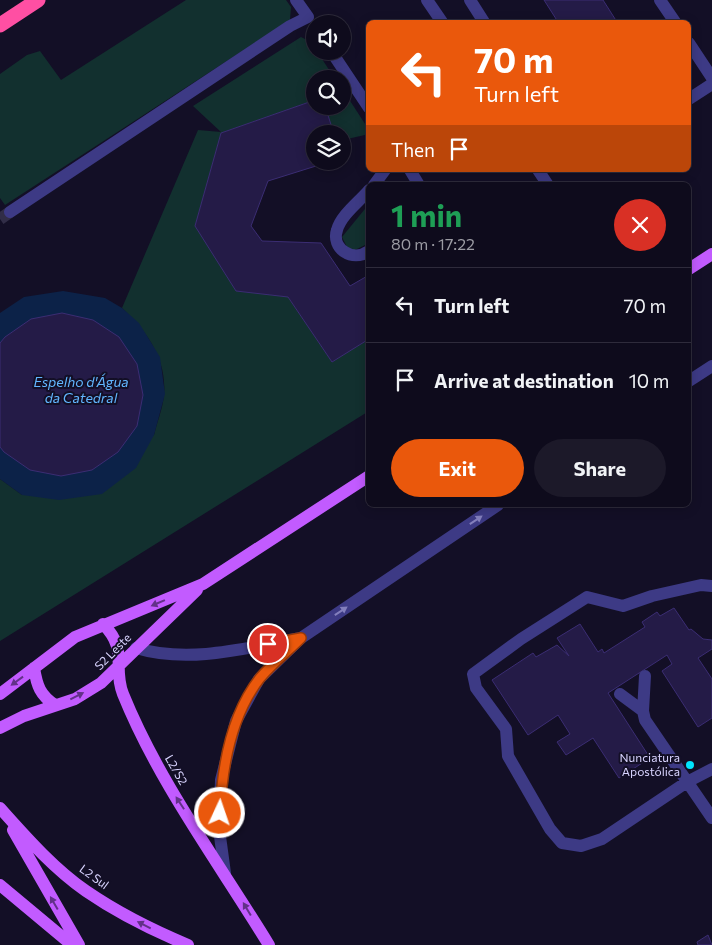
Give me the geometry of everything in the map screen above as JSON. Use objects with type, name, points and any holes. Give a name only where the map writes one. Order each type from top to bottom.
[{"type":"highway","points":[[0,25],[38,0]]},
{"type":"main road","points":[[691,268],[712,254]]},
{"type":"main road","name":"S2 Leste","points":[[0,694],[75,637],[202,584],[366,478]]},
{"type":"main road","name":"S2 Leste","points":[[0,728],[24,716],[74,698],[101,683],[202,584]]},
{"type":"main road","name":"L2/S2","points":[[103,624],[116,640],[120,653],[118,666],[121,689],[137,730],[167,784],[226,873],[269,945]]},
{"type":"main road","points":[[34,668],[37,685],[44,697],[55,705]]},
{"type":"main road","points":[[1,808],[78,945]]},
{"type":"main road","name":"L2 Sul","points":[[1,808],[36,848],[85,890],[143,926],[188,945]]},
{"type":"main road","points":[[0,885],[72,945]]},
{"type":"street","points":[[296,0],[306,15]]},
{"type":"street","points":[[427,0],[441,20]]},
{"type":"street","points":[[470,0],[483,20]]},
{"type":"street","points":[[660,0],[674,20]]},
{"type":"street","points":[[10,212],[290,26],[306,23]]},
{"type":"street","points":[[691,46],[712,78]]},
{"type":"street","points":[[337,60],[366,104]]},
{"type":"street","points":[[691,99],[712,84]]},
{"type":"street","points":[[366,193],[342,220],[336,232],[338,243],[347,255],[356,257],[366,252]]},
{"type":"street","points":[[691,380],[712,366]]},
{"type":"street","points":[[226,873],[219,829],[221,780],[236,721],[260,679],[301,638],[495,507]]},
{"type":"street","points":[[712,586],[702,585],[652,596],[623,606],[587,597],[521,639],[473,674],[476,688],[510,726],[508,756],[550,829],[562,843],[581,846],[602,839],[687,782],[712,769]]},
{"type":"street","points":[[136,648],[159,654],[220,653],[301,638]]},
{"type":"street","points":[[521,639],[530,649]]},
{"type":"street","points":[[646,676],[643,711],[645,720],[712,818]]},
{"type":"street","points":[[620,694],[643,711]]},
{"type":"green space","points":[[186,0],[286,0],[291,7],[290,20],[5,205],[0,198],[0,74],[27,55],[40,51],[61,80]]},
{"type":"green space","points":[[301,37],[306,40],[306,60],[323,60],[329,70],[306,70],[306,103],[221,133],[195,226],[288,297],[332,362],[366,341],[366,413],[0,641],[0,479],[22,495],[154,435],[164,394],[162,369],[147,336],[122,308],[198,130],[221,132],[193,106]]},
{"type":"green space","points":[[351,102],[366,125],[366,135],[351,138],[351,125],[331,125],[328,115],[351,115]]},
{"type":"green space","points":[[366,208],[366,244],[353,251],[347,247],[342,237]]},
{"type":"water","name":"Espelho d'Água da Catedral","points":[[63,291],[105,298],[122,308],[139,323],[160,357],[165,394],[154,435],[136,468],[102,494],[59,500],[22,495],[0,479],[0,313],[24,297]]},
{"type":"building","points":[[544,0],[603,0],[616,20],[557,20]]},
{"type":"building","points":[[306,103],[306,115],[328,115],[331,125],[306,125],[306,169],[268,181],[251,226],[262,241],[321,243],[350,286],[366,277],[366,341],[332,362],[288,297],[236,291],[195,226],[221,133]]},
{"type":"building","name":"Espelho d'Água da Catedral","points":[[62,313],[93,320],[119,337],[137,364],[143,395],[137,426],[118,452],[92,470],[61,476],[30,470],[4,452],[0,447],[0,343],[5,337],[31,319]]},
{"type":"building","points":[[674,608],[689,630],[691,629],[703,639],[712,640],[712,649],[698,658],[712,679],[712,718],[698,727],[662,671],[672,664],[667,655],[608,693],[650,758],[619,778],[593,738],[566,755],[557,742],[570,734],[558,715],[528,735],[492,680],[533,653],[536,657],[557,645],[569,656],[557,638],[580,624],[598,652],[602,649],[604,653],[645,627],[642,622],[657,612],[660,616]]},
{"type":"building","points":[[708,935],[712,945],[698,945],[697,942]]},
{"type":"tunnel","points":[[0,219],[10,212]]},
{"type":"place","name":"Nunciatura Apostólica","points":[[690,765]]},
{"type":"route","points":[[220,813],[221,780],[236,721],[260,679],[301,638],[268,644]]}]
